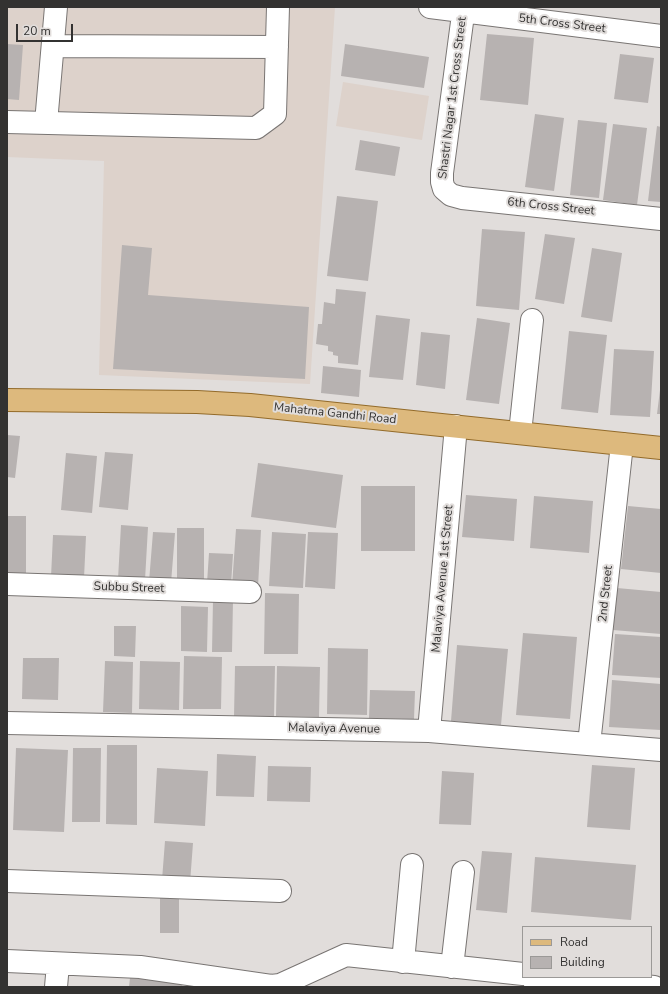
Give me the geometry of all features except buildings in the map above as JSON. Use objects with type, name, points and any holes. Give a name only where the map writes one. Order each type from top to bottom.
[{"type":"main road","name":"Mahatma Gandhi Road","points":[[7,400],[197,402],[250,405],[661,448]]},
{"type":"street","points":[[46,123],[56,7]]},
{"type":"street","points":[[7,122],[256,128],[275,114],[278,7]]},
{"type":"street","name":"5th Cross Street","points":[[430,7],[463,9],[661,36]]},
{"type":"street","name":"Shastri Nagar 1st Cross Street","points":[[444,189],[442,173],[463,9]]},
{"type":"street","points":[[53,46],[277,47]]},
{"type":"street","name":"6th Cross Street","points":[[444,189],[451,195],[462,198],[661,219]]},
{"type":"street","points":[[520,433],[532,320]]},
{"type":"street","name":"Malaviya Avenue 1st Street","points":[[429,731],[456,426]]},
{"type":"street","name":"2nd Street","points":[[589,744],[622,444]]},
{"type":"street","name":"Subbu Street","points":[[7,584],[250,592]]},
{"type":"street","name":"Malaviya Avenue","points":[[7,723],[429,731],[661,750]]},
{"type":"street","points":[[402,962],[412,864]]},
{"type":"street","points":[[452,967],[463,872]]},
{"type":"street","points":[[7,881],[280,891]]},
{"type":"street","points":[[7,961],[140,967],[271,986],[291,984],[346,955],[522,974]]},
{"type":"street","points":[[56,987],[58,964]]},
{"type":"street","points":[[562,978],[654,987]]},
{"type":"shaded area","points":[[7,7],[335,7],[310,384],[99,375],[104,161],[7,157]]},
{"type":"shaded area","points":[[343,82],[429,96],[422,140],[336,126]]}]
